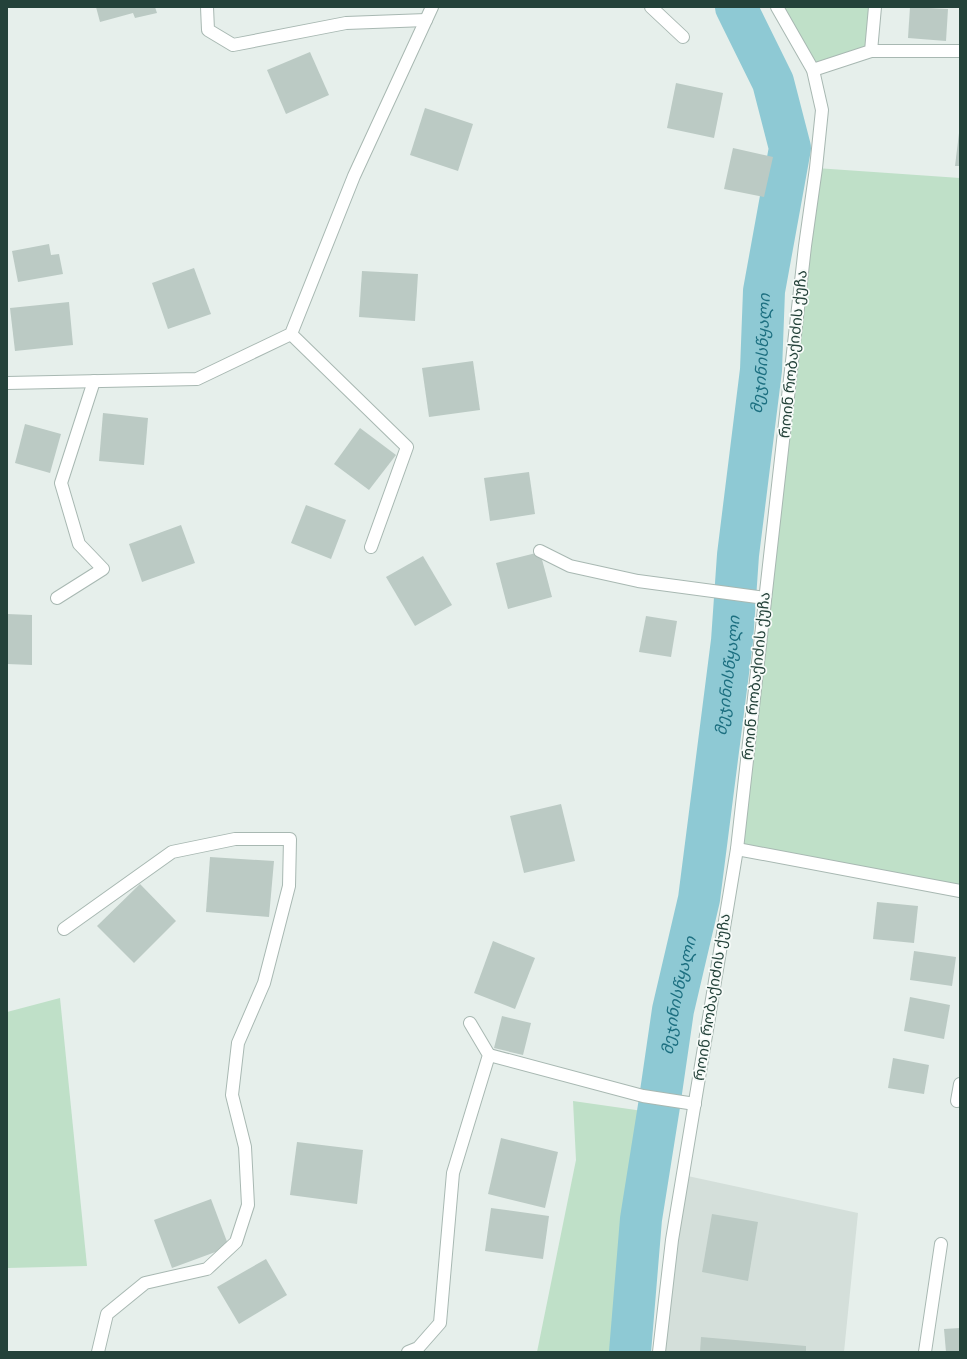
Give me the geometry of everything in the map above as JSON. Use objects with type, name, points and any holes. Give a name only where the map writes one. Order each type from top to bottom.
[{"type":"street","points":[[207,7],[208,30],[233,45],[346,23],[426,20]]},
{"type":"street","points":[[7,383],[197,379],[291,334],[354,176],[432,7]]},
{"type":"street","points":[[652,7],[683,37]]},
{"type":"street","name":"როინ რობაქიძის ქუჩა","points":[[659,1352],[672,1240],[737,849],[805,246],[816,168],[822,110],[813,70],[777,7]]},
{"type":"street","points":[[871,51],[875,7]]},
{"type":"street","points":[[813,70],[871,51],[960,51]]},
{"type":"street","points":[[291,334],[407,446],[371,547]]},
{"type":"street","points":[[57,598],[103,569],[79,544],[61,483],[94,381]]},
{"type":"street","points":[[540,551],[570,566],[638,581],[765,598]]},
{"type":"street","points":[[64,929],[172,852],[235,839],[290,839],[289,886],[287,894],[264,982],[238,1043],[232,1096],[245,1147],[248,1205],[236,1242],[207,1269],[145,1284],[107,1314],[98,1352]]},
{"type":"street","points":[[737,849],[960,890]]},
{"type":"street","points":[[470,1022],[489,1055],[643,1096],[695,1104]]},
{"type":"street","points":[[408,1352],[418,1348],[440,1323],[453,1173],[489,1055]]},
{"type":"street","points":[[957,1101],[960,1084]]},
{"type":"street","points":[[925,1352],[940,1244]]},
{"type":"shaded area","points":[[683,1175],[858,1213],[844,1352],[659,1352]]},
{"type":"green space","points":[[777,7],[875,7],[871,51],[813,70]]},
{"type":"green space","points":[[816,168],[960,178],[960,891],[737,849]]},
{"type":"green space","points":[[60,998],[87,1266],[7,1268],[7,1012]]},
{"type":"green space","points":[[573,1101],[650,1112],[620,1352],[537,1352],[576,1160]]},
{"type":"building","points":[[96,7],[155,7],[157,13],[135,18],[133,13],[100,22]]},
{"type":"building","points":[[910,7],[948,9],[946,41],[908,38]]},
{"type":"building","points":[[310,52],[329,95],[286,114],[267,70]]},
{"type":"building","points":[[676,83],[723,93],[714,138],[667,128]]},
{"type":"building","points":[[425,108],[473,124],[458,171],[410,155]]},
{"type":"building","points":[[959,133],[960,166],[955,166]]},
{"type":"building","points":[[733,148],[773,157],[764,197],[724,189]]},
{"type":"building","points":[[49,244],[51,255],[59,254],[63,274],[18,282],[12,251]]},
{"type":"building","points":[[194,268],[211,314],[168,329],[152,283]]},
{"type":"building","points":[[362,271],[418,274],[415,321],[359,317]]},
{"type":"building","points":[[69,302],[73,345],[15,351],[10,308]]},
{"type":"building","points":[[473,361],[480,410],[429,417],[422,368]]},
{"type":"building","points":[[103,413],[148,418],[144,465],[99,461]]},
{"type":"building","points":[[25,424],[61,434],[50,473],[15,463]]},
{"type":"building","points":[[360,428],[396,455],[369,490],[334,464]]},
{"type":"building","points":[[529,472],[535,514],[490,521],[484,478]]},
{"type":"building","points":[[306,505],[346,520],[331,559],[291,543]]},
{"type":"building","points":[[181,525],[195,563],[142,582],[129,544]]},
{"type":"building","points":[[540,552],[552,597],[508,609],[496,563]]},
{"type":"building","points":[[423,556],[452,605],[415,626],[386,577]]},
{"type":"building","points":[[7,614],[32,615],[32,665],[7,664]]},
{"type":"building","points":[[646,616],[677,621],[671,657],[639,652]]},
{"type":"building","points":[[561,804],[575,861],[524,873],[510,816]]},
{"type":"building","points":[[210,857],[274,861],[269,917],[206,912]]},
{"type":"building","points":[[140,884],[176,921],[134,963],[97,926]]},
{"type":"building","points":[[877,902],[918,906],[914,943],[873,939]]},
{"type":"building","points":[[493,941],[535,958],[515,1009],[474,993]]},
{"type":"building","points":[[914,951],[956,957],[952,986],[910,980]]},
{"type":"building","points":[[910,997],[950,1005],[944,1039],[904,1031]]},
{"type":"building","points":[[502,1016],[531,1023],[523,1055],[494,1048]]},
{"type":"building","points":[[893,1058],[929,1065],[924,1094],[888,1088]]},
{"type":"building","points":[[501,1138],[558,1152],[545,1208],[488,1194]]},
{"type":"building","points":[[297,1142],[363,1150],[357,1204],[290,1195]]},
{"type":"building","points":[[211,1199],[229,1247],[172,1268],[154,1220]]},
{"type":"building","points":[[491,1208],[549,1216],[543,1259],[485,1251]]},
{"type":"building","points":[[712,1214],[758,1222],[748,1281],[702,1272]]},
{"type":"building","points":[[266,1259],[287,1295],[239,1324],[217,1287]]},
{"type":"building","points":[[960,1328],[960,1352],[946,1352],[944,1329]]},
{"type":"building","points":[[701,1337],[806,1346],[806,1352],[700,1352]]},
{"type":"waterway","name":"მეჯინისწყალი","points":[[630,1352],[641,1219],[673,1010],[699,899],[732,641],[738,555],[761,370],[764,291],[790,148],[773,82],[736,7]]}]
